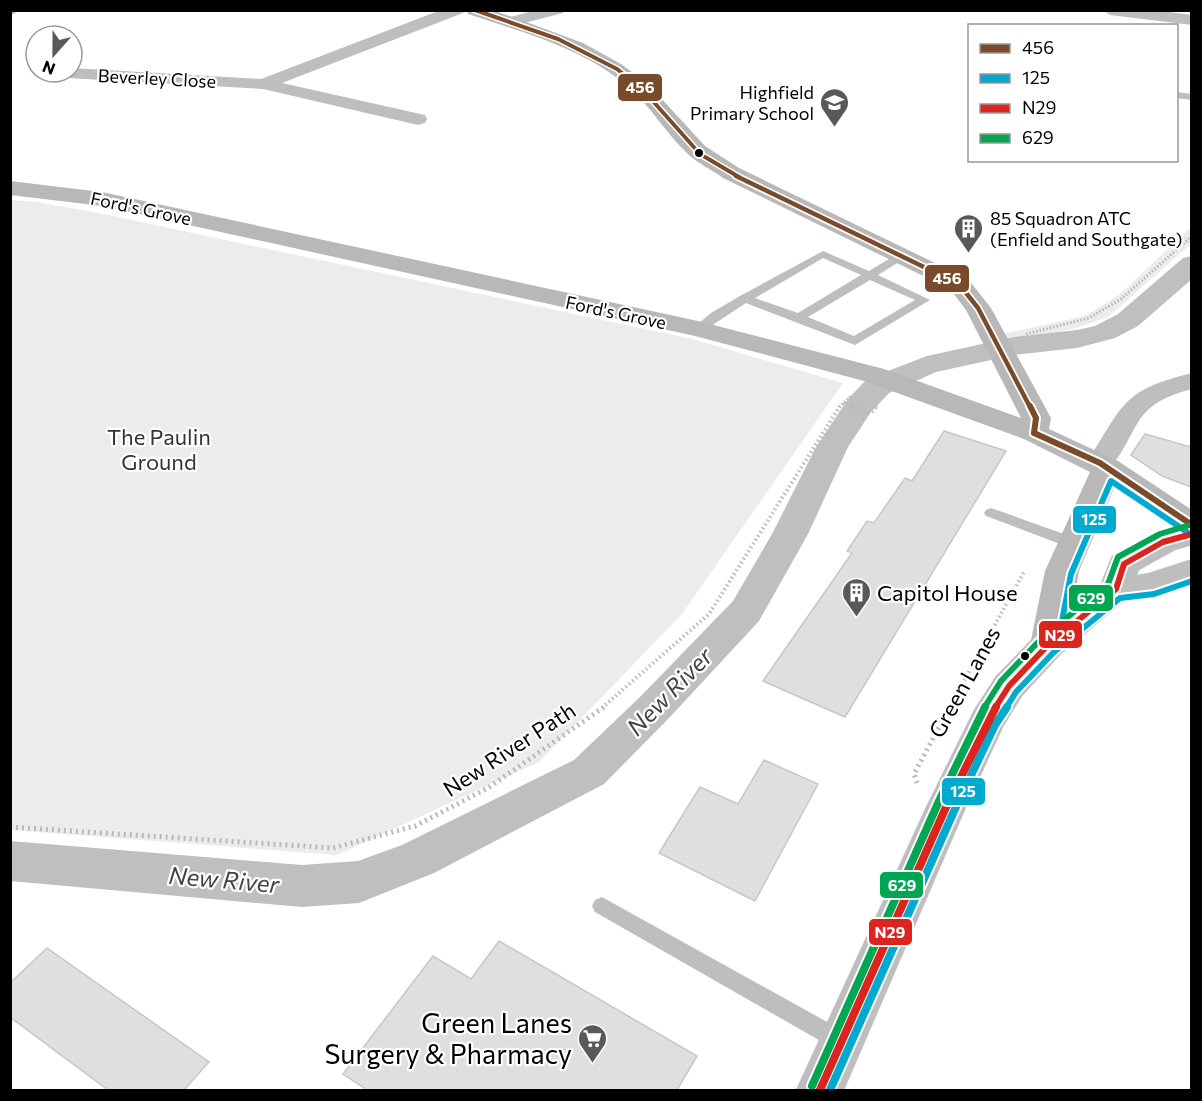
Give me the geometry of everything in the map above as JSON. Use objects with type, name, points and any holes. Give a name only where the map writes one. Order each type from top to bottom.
[{"type":"main road","name":"Green Lanes","points":[[820,1090],[947,805],[987,721],[1009,686],[1048,645],[1116,589],[1124,564],[1163,542],[1191,534]]},
{"type":"main road","points":[[1116,589],[1152,585],[1191,570]]},
{"type":"street","name":"Beverley Close","points":[[263,84],[457,10]]},
{"type":"street","points":[[474,10],[570,46],[610,65],[633,81],[652,99],[698,152],[731,173],[959,284],[978,308],[1036,418],[1034,433]]},
{"type":"street","points":[[509,22],[556,10]]},
{"type":"street","points":[[1110,10],[1191,20]]},
{"type":"street","name":"Beverley Close","points":[[84,74],[263,84],[418,119]]},
{"type":"street","name":"Ford's Grove","points":[[10,188],[102,199],[698,329],[874,375],[1034,433],[1103,465],[1191,525]]},
{"type":"street","points":[[1048,645],[1062,571],[1103,465],[1129,413],[1149,395],[1191,381]]},
{"type":"lane","points":[[698,329],[744,298],[823,254],[924,300],[855,340],[744,298]]},
{"type":"lane","points":[[799,317],[903,255]]},
{"type":"lane","points":[[991,513],[1073,543]]},
{"type":"lane","points":[[602,906],[842,1042]]},
{"type":"path","points":[[999,349],[1089,318],[1121,298],[1191,236]]},
{"type":"path","name":"New River Path","points":[[10,827],[333,848],[415,826],[488,788],[610,703],[709,614],[842,403],[871,413]]},
{"type":"path","name":"Green Lanes","points":[[915,774],[1019,583],[1042,532]]},
{"type":"green space","name":"The Paulin Ground","points":[[11,200],[94,212],[692,339],[843,383],[682,614],[539,762],[337,855],[11,830]]},
{"type":"green space","points":[[1191,227],[1191,244],[1108,317],[1076,328],[1010,342],[1002,334],[1085,316],[1119,295]]},
{"type":"building","name":"Capitol House","points":[[944,431],[1006,451],[845,717],[763,681],[852,553],[847,551],[867,521],[874,523],[905,478],[912,481]]},
{"type":"building","points":[[1145,434],[1191,447],[1191,487],[1162,476],[1131,455]]},
{"type":"building","points":[[764,760],[818,784],[755,901],[659,853],[700,787],[738,804]]},
{"type":"building","points":[[499,941],[697,1056],[677,1090],[367,1090],[343,1074],[433,956],[471,979]]},
{"type":"building","points":[[47,948],[209,1062],[184,1090],[108,1090],[10,1017],[10,983]]},
{"type":"waterway","name":"New River","points":[[10,861],[302,886],[359,882],[418,859],[589,772],[656,706],[746,611],[790,534],[832,447],[859,406],[878,386],[927,365],[1014,346],[1077,339],[1105,332],[1128,320],[1192,264]]},
{"type":"transit line","name":"456","points":[[475,10],[558,39],[598,57],[643,90],[688,142],[713,163],[959,284],[978,308],[1036,418],[1034,433]]},
{"type":"transit line","name":"456","points":[[1034,433],[1100,463],[1192,525]]},
{"type":"transit line","name":"125","points":[[1057,647],[1071,574],[1111,481],[1187,532]]},
{"type":"transit line","name":"629","points":[[812,1086],[939,801],[979,717],[1001,681],[1042,638],[1108,584],[1118,557],[1160,534],[1190,525]]},
{"type":"transit line","name":"N29","points":[[820,1090],[947,805],[987,721],[1009,686],[1048,645],[1116,589],[1124,564],[1163,542],[1192,534]]},
{"type":"transit line","name":"125","points":[[830,1090],[955,809],[995,725],[1016,692],[1054,652],[1120,598],[1154,594],[1192,581]]},
{"type":"place","name":"Highfield Primary School","points":[[835,128]]},
{"type":"place","name":"85 Squadron ATC (Enfield and Southgate)","points":[[969,254]]},
{"type":"place","name":"Capitol House","points":[[856,618]]},
{"type":"place","name":"Green Lanes Surgery & Pharmacy","points":[[593,1064]]}]
